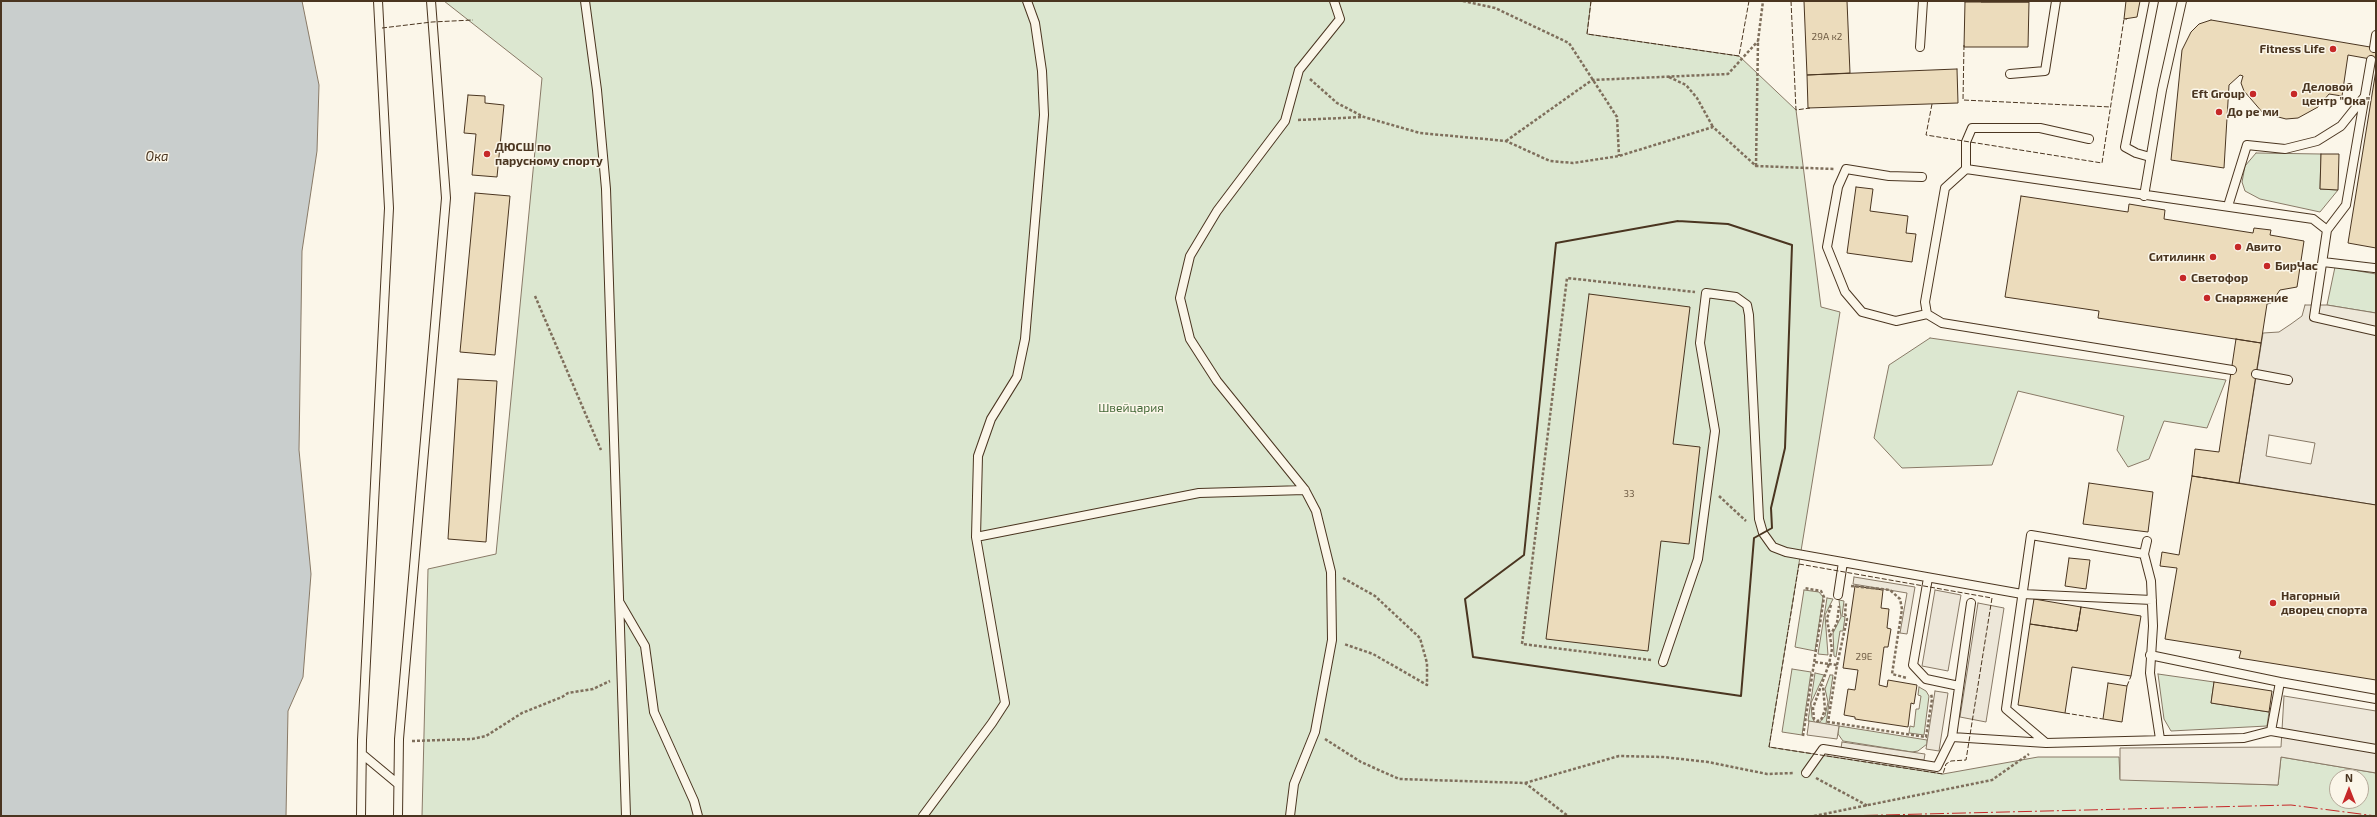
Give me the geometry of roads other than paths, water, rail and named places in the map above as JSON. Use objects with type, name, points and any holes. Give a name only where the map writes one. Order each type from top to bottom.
[{"type":"lane","points":[[361,816],[362,754],[388,208],[378,1]]},
{"type":"lane","points":[[398,816],[399,742],[446,198],[431,1]]},
{"type":"lane","points":[[585,1],[597,90],[606,189],[626,816]]},
{"type":"lane","points":[[923,816],[992,723],[1005,703],[976,537],[978,456],[991,419],[1017,377],[1025,339],[1044,115],[1042,72],[1035,24],[1027,1]]},
{"type":"lane","points":[[1290,816],[1294,784],[1315,732],[1332,640],[1331,572],[1316,511],[1305,490],[1213,375],[1190,339],[1180,298],[1190,256],[1217,211],[1285,121],[1299,70],[1340,19],[1334,1]]},
{"type":"lane","points":[[1920,47],[1923,1]]},
{"type":"lane","points":[[2010,74],[2045,71],[2056,1]]},
{"type":"lane","points":[[2150,157],[2136,153],[2125,147],[2154,1]]},
{"type":"lane","points":[[2144,196],[2150,157],[2182,1]]},
{"type":"lane","points":[[2374,48],[2376,35]]},
{"type":"lane","points":[[2371,60],[2346,204],[2326,230],[2323,262],[2314,317],[2376,331]]},
{"type":"lane","points":[[2228,206],[2247,145],[2285,149],[2318,141],[2341,126],[2365,96]]},
{"type":"lane","points":[[1927,314],[1925,302],[1945,188],[1966,168],[1966,142],[1972,128],[2040,128],[2089,139]]},
{"type":"lane","points":[[1966,168],[2144,196],[2228,206],[2313,219],[2326,230]]},
{"type":"lane","points":[[1922,177],[1889,176],[1846,169],[1838,187],[1827,247],[1845,292],[1862,312],[1896,321],[1927,314],[1942,323],[2232,370]]},
{"type":"lane","points":[[2323,262],[2374,268]]},
{"type":"lane","points":[[1664,662],[1698,559],[1715,431],[1700,343],[1706,293],[1736,297],[1747,305],[1749,315],[1759,519],[1763,533],[1773,547],[1786,552],[2022,594],[2152,600]]},
{"type":"lane","points":[[2256,374],[2288,380]]},
{"type":"lane","points":[[976,537],[1199,493],[1305,490]]},
{"type":"lane","points":[[2046,743],[2006,709],[2031,535],[2144,554]]},
{"type":"lane","points":[[2147,541],[2144,554],[2151,581],[2153,626],[2150,673],[2160,739]]},
{"type":"lane","points":[[1838,595],[1843,562]]},
{"type":"lane","points":[[1928,578],[1913,665],[1926,679],[1959,686]]},
{"type":"lane","points":[[619,603],[645,646],[654,712],[694,801],[698,816]]},
{"type":"lane","points":[[1806,773],[1823,749],[1937,767],[1952,737],[1971,604]]},
{"type":"lane","points":[[2150,655],[2280,682],[2376,699]]},
{"type":"lane","points":[[2271,731],[2280,682]]},
{"type":"lane","points":[[1952,737],[2046,743],[2244,738],[2271,731],[2376,749]]},
{"type":"lane","points":[[362,754],[398,784]]},
{"type":"water","name":"Ока","points":[[1,1],[302,1],[319,85],[317,151],[302,251],[299,450],[311,574],[303,677],[288,711],[286,816],[1,816]]},
{"type":"place","name":"Fitness Life","points":[[2333,49]]},
{"type":"place","name":"Eft Group","points":[[2253,94]]},
{"type":"place","name":"Деловой центр \"Ока\"","points":[[2294,94]]},
{"type":"place","name":"До ре ми","points":[[2219,112]]},
{"type":"place","name":"ДЮСШ по парусному спорту","points":[[487,154]]},
{"type":"place","name":"Авито","points":[[2238,247]]},
{"type":"place","name":"Ситилинк","points":[[2213,257]]},
{"type":"place","name":"БирЧас","points":[[2267,266]]},
{"type":"place","name":"Светофор","points":[[2183,278]]},
{"type":"place","name":"Снаряжение","points":[[2207,298]]},
{"type":"place","name":"Нагорный дворец спорта","points":[[2273,603]]},
{"type":"park label","name":"Швейцария","points":[[1131,408]]}]
